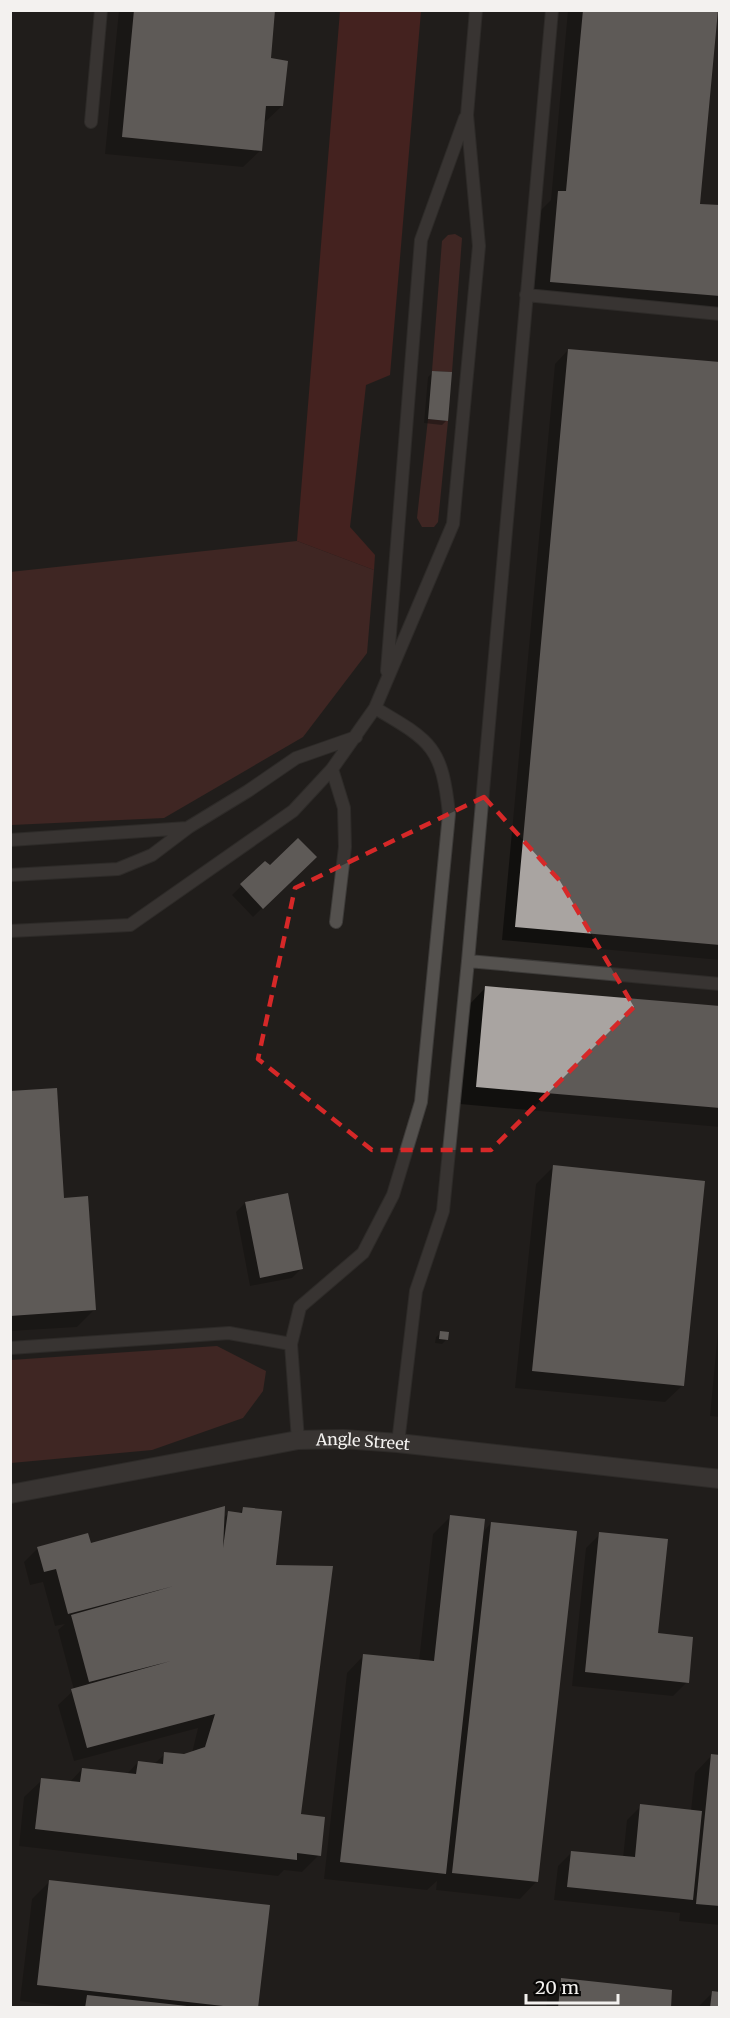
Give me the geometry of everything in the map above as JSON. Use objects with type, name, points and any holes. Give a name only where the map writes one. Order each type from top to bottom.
[{"type":"street","name":"Angle Street","points":[[10,1494],[298,1440],[343,1439],[398,1443],[720,1479]]},
{"type":"lane","points":[[91,122],[101,10]]},
{"type":"lane","points":[[10,931],[130,925],[293,811],[332,769],[375,708],[453,524],[479,246],[466,115],[476,10]]},
{"type":"lane","points":[[398,1443],[416,1291],[443,1211],[468,961],[552,10]]},
{"type":"lane","points":[[386,681],[421,240],[466,115]]},
{"type":"lane","points":[[526,295],[720,314]]},
{"type":"lane","points":[[298,1440],[291,1344],[300,1307],[363,1253],[393,1196],[421,1102],[448,814],[445,783],[436,756],[429,744],[418,734],[375,708]]},
{"type":"lane","points":[[10,875],[118,868],[152,855],[189,827],[296,758],[356,737]]},
{"type":"lane","points":[[332,769],[344,808],[345,847],[336,922]]},
{"type":"lane","points":[[10,840],[189,827]]},
{"type":"lane","points":[[468,961],[720,984]]},
{"type":"lane","points":[[10,1348],[229,1333],[291,1344]]},
{"type":"highlighted area","points":[[484,797],[560,881],[634,1007],[491,1150],[372,1150],[258,1059],[295,888]]},
{"type":"shaded area","points":[[340,11],[421,11],[390,375],[366,385],[350,527],[375,555],[374,570],[297,541]]},
{"type":"shaded area","points":[[455,234],[462,238],[452,372],[432,371],[442,241],[448,235]]},
{"type":"shaded area","points":[[428,419],[448,421],[438,522],[434,527],[422,527],[417,518]]},
{"type":"shaded area","points":[[297,541],[374,570],[367,653],[303,737],[164,818],[11,825],[10,572]]},
{"type":"shaded area","points":[[217,1346],[266,1371],[263,1391],[243,1418],[152,1450],[11,1463],[11,1360]]},
{"type":"building","points":[[134,10],[275,10],[271,58],[288,61],[283,106],[266,106],[262,151],[122,137]]},
{"type":"building","points":[[583,10],[718,10],[700,204],[720,205],[720,296],[550,282],[558,191],[566,191]]},
{"type":"building","points":[[568,349],[720,362],[720,945],[515,927]]},
{"type":"building","points":[[432,371],[452,372],[448,421],[428,419]]},
{"type":"building","points":[[298,838],[317,857],[263,909],[240,884],[265,861],[270,865]]},
{"type":"building","points":[[485,986],[720,1006],[720,1108],[476,1087]]},
{"type":"building","points":[[57,1088],[64,1198],[88,1196],[96,1310],[10,1316],[10,1091]]},
{"type":"building","points":[[553,1165],[705,1181],[684,1386],[532,1371]]},
{"type":"building","points":[[288,1193],[303,1269],[260,1278],[245,1202]]},
{"type":"building","points":[[440,1331],[449,1332],[448,1340],[439,1339]]},
{"type":"building","points":[[225,1506],[223,1548],[228,1511],[242,1513],[243,1507],[282,1511],[276,1565],[333,1566],[301,1814],[325,1817],[321,1856],[297,1853],[297,1860],[35,1829],[41,1778],[80,1782],[82,1768],[136,1774],[138,1761],[163,1764],[164,1752],[184,1754],[205,1747],[215,1714],[87,1748],[71,1689],[171,1661],[89,1682],[71,1615],[174,1586],[68,1614],[56,1569],[44,1572],[37,1547],[88,1533],[91,1543]]},
{"type":"building","points":[[450,1515],[485,1519],[446,1874],[340,1862],[363,1654],[434,1661]]},
{"type":"building","points":[[491,1522],[577,1531],[538,1882],[452,1873]]},
{"type":"building","points":[[599,1532],[668,1539],[658,1633],[693,1637],[689,1683],[585,1672]]},
{"type":"building","points":[[711,1754],[720,1755],[720,1906],[696,1904]]},
{"type":"building","points":[[640,1804],[702,1811],[693,1900],[567,1887],[571,1851],[635,1857]]},
{"type":"building","points":[[49,1880],[270,1905],[258,2008],[37,1985]]},
{"type":"building","points":[[561,1978],[672,1990],[671,2008],[558,2008]]},
{"type":"building","points":[[712,1991],[720,1992],[720,2008],[710,2008]]},
{"type":"building","points":[[87,1995],[187,2006],[187,2008],[85,2008]]}]
